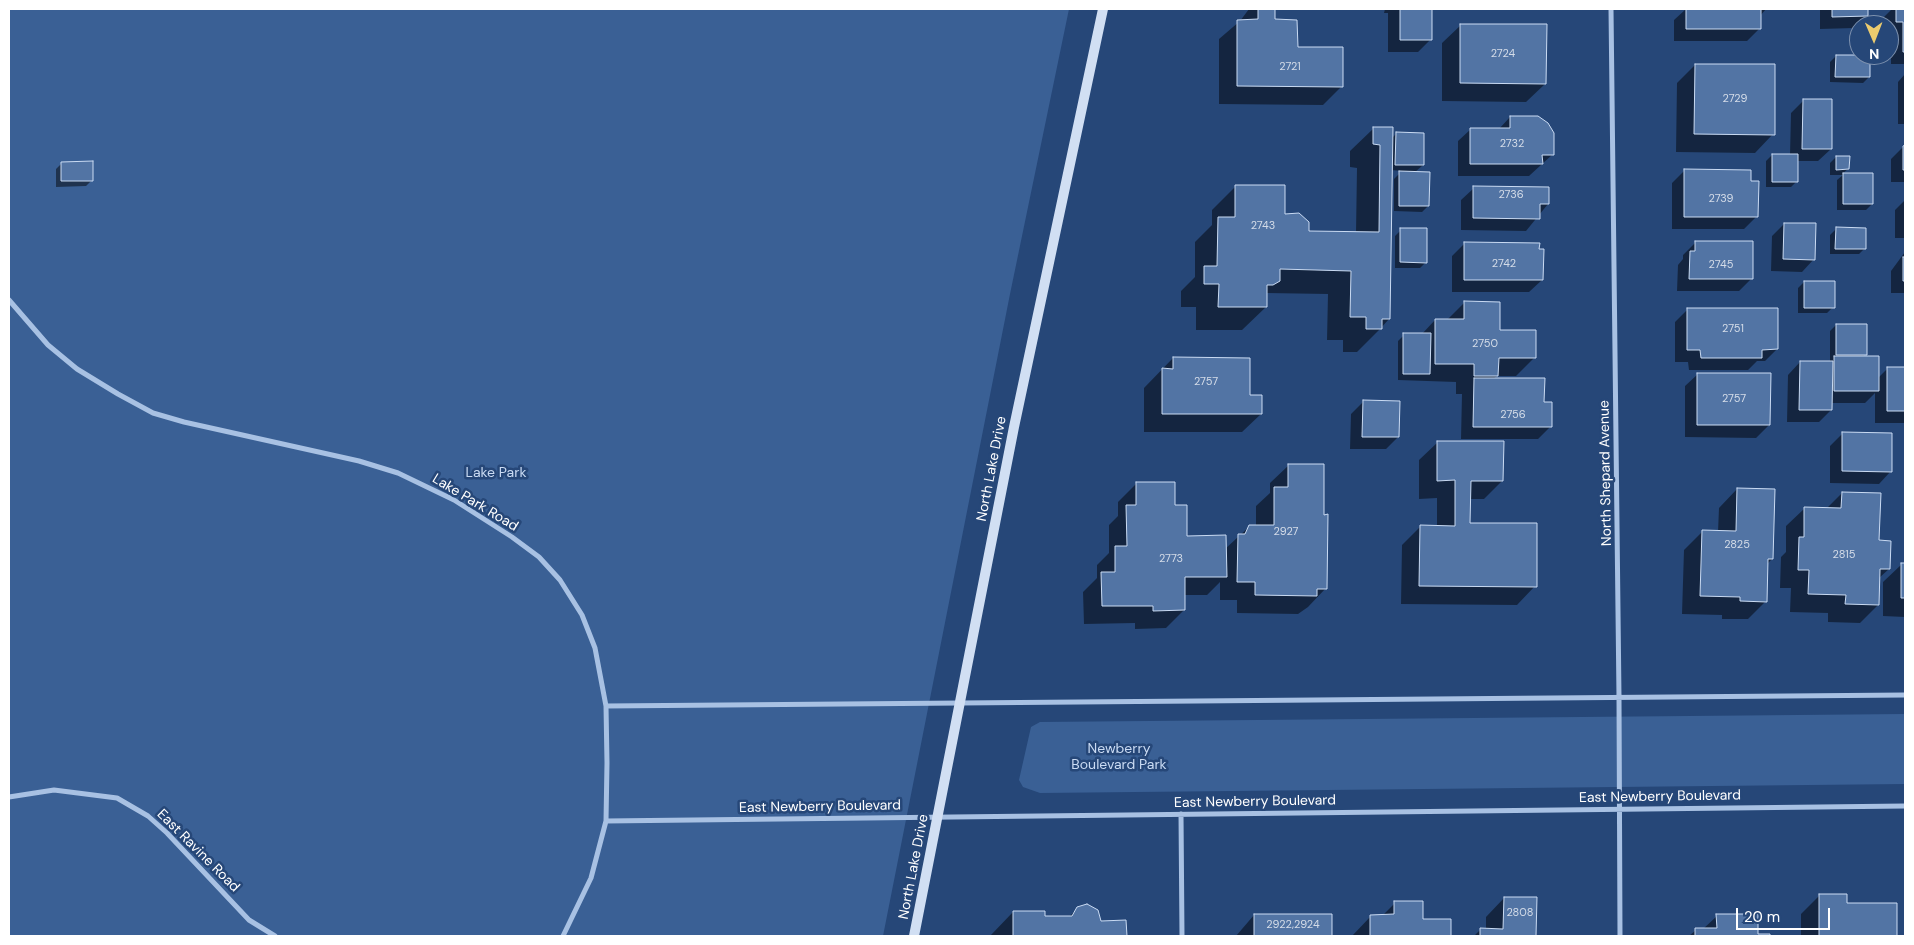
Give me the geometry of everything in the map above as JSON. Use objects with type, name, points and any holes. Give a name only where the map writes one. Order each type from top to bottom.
[{"type":"main road","name":"North Lake Drive","points":[[914,936],[1014,427],[1103,9]]},
{"type":"street","name":"North Shepard Avenue","points":[[1611,9],[1620,936]]},
{"type":"street","name":"Lake Park Road","points":[[9,300],[48,345],[77,369],[118,394],[153,412],[184,422],[359,461],[398,473],[454,500],[512,537],[539,557],[555,574],[582,616],[595,648],[606,706],[606,821],[591,878],[563,936]]},
{"type":"street","points":[[606,706],[1905,694]]},
{"type":"street","name":"East Ravine Road","points":[[9,797],[54,790],[117,798],[148,816],[173,839],[249,920],[275,936]]},
{"type":"street","name":"East Newberry Boulevard","points":[[606,821],[1905,806]]},
{"type":"street","points":[[1181,814],[1182,936]]},
{"type":"green space","name":"Lake Park","points":[[9,9],[1069,9],[1010,294],[883,936],[9,936]]},
{"type":"green space","name":"Newberry Boulevard Park","points":[[1905,714],[1905,784],[1040,793],[1023,787],[1019,780],[1031,727],[1040,722]]},
{"type":"building","points":[[1258,9],[1275,9],[1275,19],[1297,20],[1298,47],[1343,47],[1343,87],[1237,86],[1237,20],[1258,19]]},
{"type":"building","points":[[1400,9],[1432,9],[1432,40],[1400,40]]},
{"type":"building","points":[[1686,9],[1761,9],[1761,29],[1686,29]]},
{"type":"building","points":[[1832,9],[1868,9],[1868,15],[1832,17]]},
{"type":"building","points":[[1896,9],[1905,9],[1905,52],[1903,52],[1903,22],[1899,22],[1899,15],[1896,15]]},
{"type":"building","points":[[1460,24],[1547,24],[1546,84],[1460,83]]},
{"type":"building","points":[[1836,55],[1849,55],[1849,65],[1870,65],[1870,77],[1835,77]]},
{"type":"building","points":[[1695,64],[1775,64],[1775,135],[1694,134]]},
{"type":"building","points":[[1803,99],[1832,99],[1832,149],[1802,149]]},
{"type":"building","points":[[1510,116],[1538,116],[1548,123],[1554,133],[1554,155],[1542,155],[1543,164],[1470,164],[1470,128],[1510,128]]},
{"type":"building","points":[[1373,127],[1393,127],[1390,319],[1382,319],[1382,329],[1366,329],[1366,317],[1350,317],[1351,271],[1280,269],[1280,281],[1273,285],[1267,285],[1267,307],[1218,307],[1219,284],[1204,284],[1204,266],[1217,266],[1218,217],[1235,217],[1235,185],[1285,185],[1285,214],[1299,213],[1309,222],[1309,231],[1379,232],[1380,145],[1373,144]]},
{"type":"building","points":[[1396,132],[1424,133],[1424,165],[1395,165]]},
{"type":"building","points":[[1905,145],[1905,170],[1903,170],[1903,146]]},
{"type":"building","points":[[1772,154],[1798,154],[1798,182],[1772,182]]},
{"type":"building","points":[[1836,156],[1850,156],[1849,169],[1836,170]]},
{"type":"building","points":[[93,161],[93,181],[61,181],[61,162]]},
{"type":"building","points":[[1684,169],[1751,170],[1751,181],[1759,181],[1758,217],[1684,217]]},
{"type":"building","points":[[1399,171],[1430,172],[1429,206],[1399,206]]},
{"type":"building","points":[[1843,173],[1873,173],[1873,204],[1843,204]]},
{"type":"building","points":[[1473,186],[1549,187],[1549,204],[1540,204],[1540,219],[1473,218]]},
{"type":"building","points":[[1784,223],[1816,223],[1815,260],[1783,259]]},
{"type":"building","points":[[1836,227],[1866,228],[1866,249],[1835,249]]},
{"type":"building","points":[[1400,228],[1427,228],[1427,263],[1400,262]]},
{"type":"building","points":[[1695,241],[1753,241],[1753,279],[1689,279],[1690,251],[1695,251]]},
{"type":"building","points":[[1464,242],[1540,243],[1539,249],[1544,249],[1543,280],[1464,280]]},
{"type":"building","points":[[1903,257],[1905,257],[1905,281],[1903,281]]},
{"type":"building","points":[[1804,281],[1835,281],[1835,308],[1804,308]]},
{"type":"building","points":[[1464,301],[1500,302],[1500,330],[1536,330],[1536,358],[1499,358],[1498,376],[1474,376],[1474,364],[1435,364],[1435,319],[1464,319]]},
{"type":"building","points":[[1687,308],[1778,308],[1778,349],[1762,350],[1762,358],[1701,358],[1700,350],[1687,350]]},
{"type":"building","points":[[1836,324],[1867,324],[1867,355],[1836,355]]},
{"type":"building","points":[[1403,333],[1431,333],[1430,374],[1403,374]]},
{"type":"building","points":[[1834,356],[1879,356],[1879,391],[1834,391]]},
{"type":"building","points":[[1173,357],[1250,358],[1250,395],[1262,395],[1262,414],[1162,414],[1162,368],[1173,369]]},
{"type":"building","points":[[1800,361],[1833,361],[1832,410],[1799,410]]},
{"type":"building","points":[[1887,367],[1905,367],[1905,411],[1887,411]]},
{"type":"building","points":[[1697,373],[1771,373],[1770,425],[1697,425]]},
{"type":"building","points":[[1474,378],[1545,378],[1544,402],[1552,402],[1552,427],[1473,427]]},
{"type":"building","points":[[1363,400],[1400,401],[1399,437],[1362,437]]},
{"type":"building","points":[[1842,432],[1892,433],[1892,472],[1842,471]]},
{"type":"building","points":[[1437,441],[1504,441],[1503,481],[1471,481],[1470,523],[1537,523],[1537,587],[1419,586],[1420,525],[1455,526],[1455,480],[1437,481]]},
{"type":"building","points":[[1288,464],[1324,464],[1324,515],[1328,514],[1327,589],[1317,589],[1317,596],[1255,595],[1255,582],[1237,582],[1238,534],[1245,534],[1249,525],[1274,525],[1274,487],[1288,487]]},
{"type":"building","points":[[1136,482],[1175,482],[1175,505],[1187,505],[1187,536],[1226,535],[1227,577],[1185,577],[1185,610],[1153,611],[1153,606],[1102,606],[1101,572],[1115,572],[1115,546],[1127,546],[1126,505],[1136,505]]},
{"type":"building","points":[[1737,488],[1775,489],[1773,559],[1768,559],[1767,602],[1740,601],[1740,597],[1700,596],[1702,530],[1736,531]]},
{"type":"building","points":[[1842,492],[1881,493],[1879,540],[1891,541],[1890,569],[1880,569],[1879,605],[1845,604],[1846,595],[1808,594],[1809,570],[1798,570],[1799,537],[1804,537],[1804,507],[1841,508]]},
{"type":"building","points":[[1901,563],[1905,563],[1905,598],[1901,598]]},
{"type":"building","points":[[1819,894],[1847,894],[1847,903],[1897,903],[1897,936],[1819,936]]},
{"type":"building","points":[[1504,897],[1537,897],[1536,936],[1480,936],[1480,928],[1503,929]]},
{"type":"building","points":[[1394,901],[1423,901],[1423,919],[1451,919],[1451,936],[1370,936],[1370,915],[1394,914]]},
{"type":"building","points":[[1087,904],[1098,910],[1101,921],[1126,920],[1127,936],[1013,936],[1013,911],[1045,911],[1045,916],[1072,916],[1077,907]]},
{"type":"building","points":[[1254,914],[1332,914],[1332,936],[1254,936]]},
{"type":"building","points":[[1716,914],[1758,914],[1758,934],[1770,934],[1770,936],[1695,936],[1695,928],[1717,928]]}]
